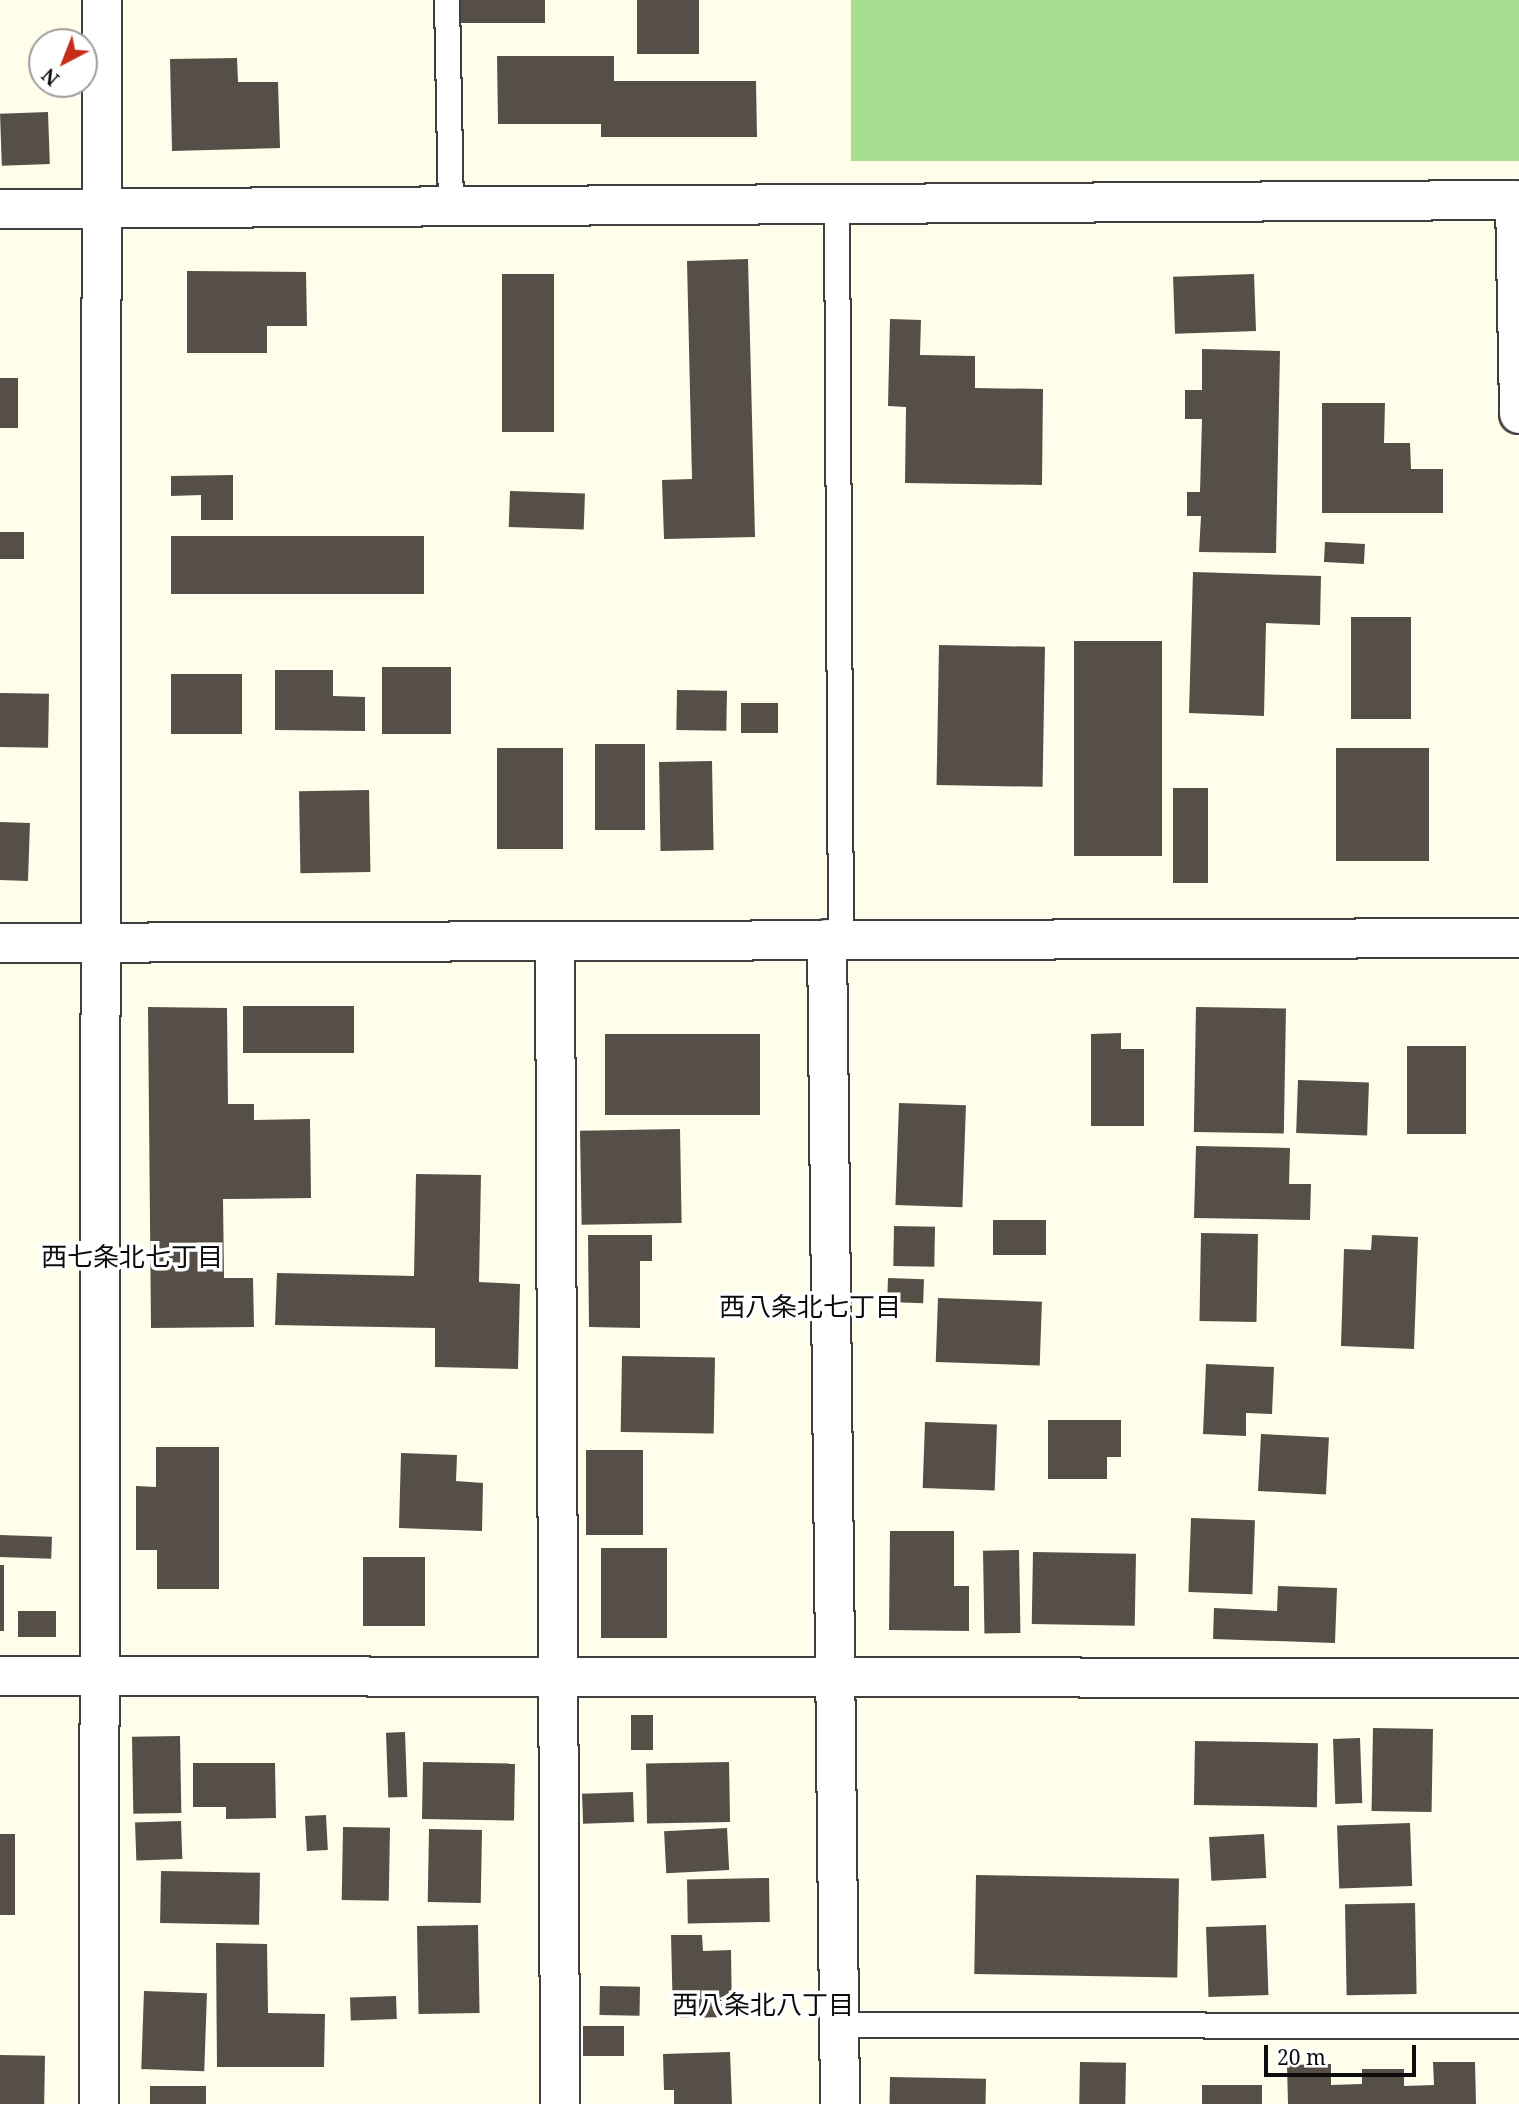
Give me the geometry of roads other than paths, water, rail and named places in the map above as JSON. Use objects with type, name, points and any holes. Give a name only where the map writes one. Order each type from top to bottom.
[{"type":"street","points":[[99,2104],[105,209],[102,0]]},
{"type":"street","points":[[0,209],[1517,200],[1519,414]]},
{"type":"street","points":[[0,943],[1519,938]]},
{"type":"street","points":[[834,939],[839,2104]]},
{"type":"street","points":[[555,941],[555,1674],[560,2104]]},
{"type":"street","points":[[0,1676],[837,1672],[1519,1678]]},
{"type":"lane","points":[[447,0],[451,207]]},
{"type":"lane","points":[[834,939],[837,204]]},
{"type":"lane","points":[[839,2025],[1519,2026]]},
{"type":"district","name":"西七条北七丁目","points":[[132,1257]]},
{"type":"district","name":"西八条北七丁目","points":[[810,1307]]},
{"type":"district","name":"西八条北八丁目","points":[[763,2005]]}]
